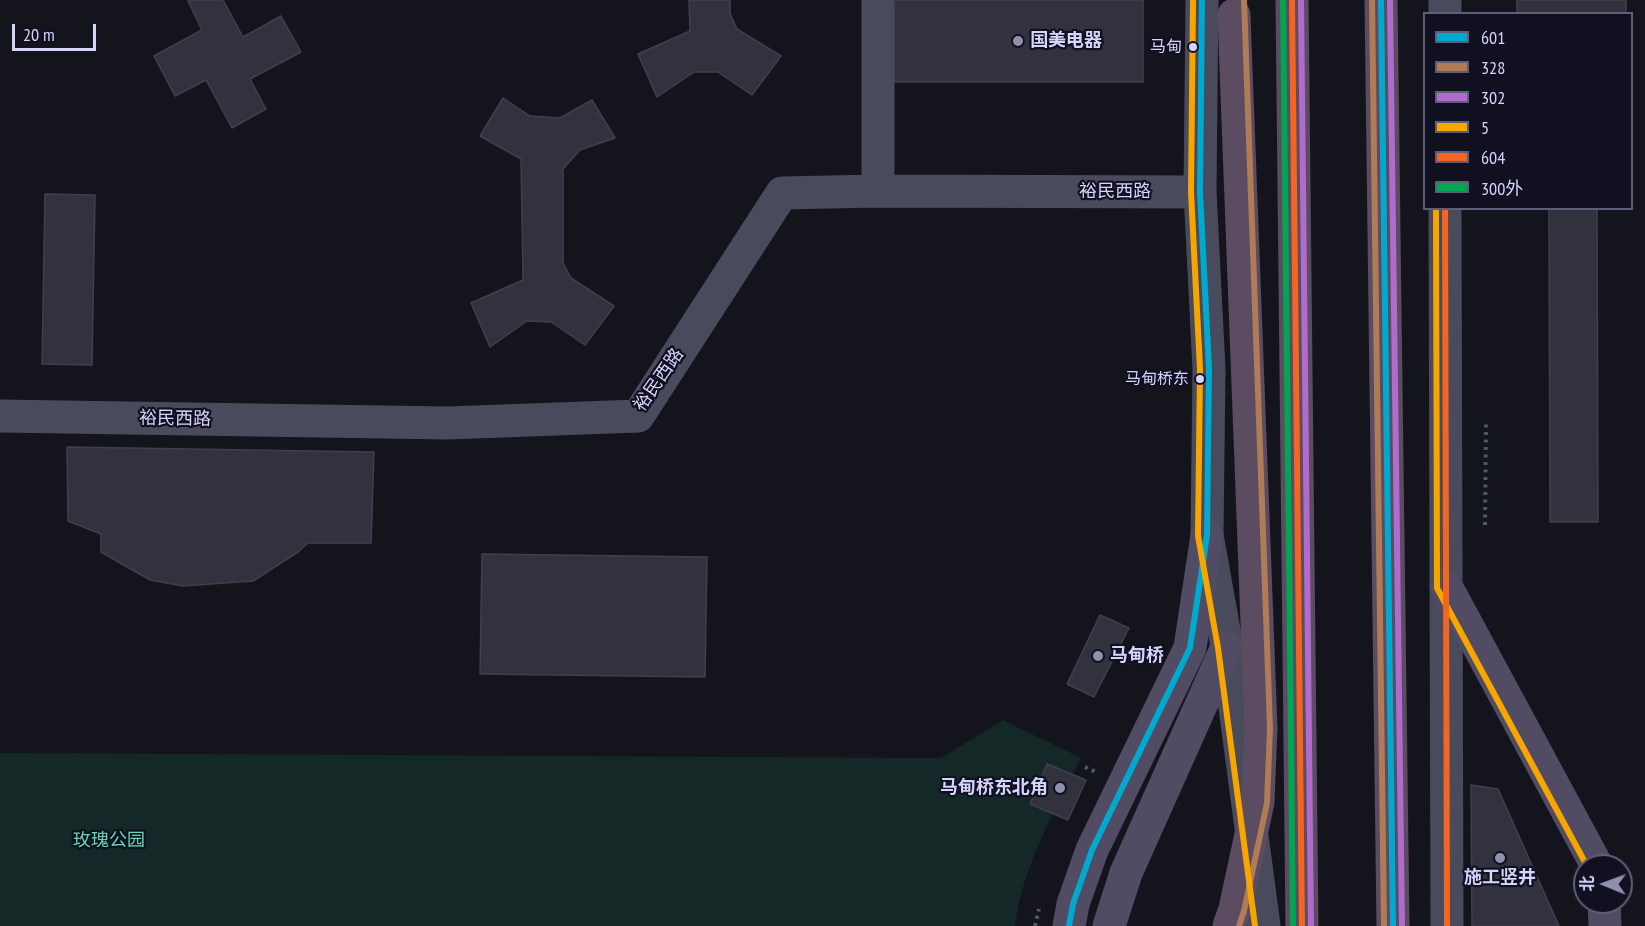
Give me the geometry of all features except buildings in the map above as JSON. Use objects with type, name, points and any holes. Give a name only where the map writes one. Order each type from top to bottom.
[{"type":"highway","points":[[1292,0],[1302,926]]},
{"type":"highway","points":[[1381,0],[1393,926]]},
{"type":"highway","points":[[1229,926],[1235,909],[1258,802],[1261,728],[1235,7]]},
{"type":"main road","points":[[1069,926],[1073,904],[1092,850],[1190,648],[1207,535]]},
{"type":"main road","points":[[1446,586],[1591,854]]},
{"type":"main road","points":[[1109,926],[1126,873],[1227,647]]},
{"type":"street","points":[[878,0],[878,190]]},
{"type":"street","points":[[1202,0],[1200,192],[1209,369],[1207,535],[1227,647],[1264,926]]},
{"type":"street","name":"裕民西路","points":[[0,416],[448,423],[638,416],[782,193],[878,190],[1200,192]]},
{"type":"street","points":[[1445,210],[1447,926]]},
{"type":"path","points":[[1485,525],[1486,423]]},
{"type":"path","points":[[1085,767],[1100,774],[1095,784]]},
{"type":"path","points":[[1035,926],[1040,905]]},
{"type":"green space","name":"玫瑰公园","points":[[1003,720],[1081,758],[1032,860],[1019,903],[1015,926],[0,926],[0,753],[941,758]]},
{"type":"transit line","name":"5","points":[[1193,0],[1191,192],[1200,369],[1198,536],[1218,648],[1255,926]]},
{"type":"transit line","name":"601","points":[[1069,926],[1073,904],[1092,850],[1190,648],[1207,535],[1209,369],[1200,192],[1202,0]]},
{"type":"transit line","name":"328","points":[[1239,926],[1267,803],[1270,728],[1244,0]]},
{"type":"transit line","name":"300外","points":[[1283,0],[1293,926]]},
{"type":"transit line","name":"604","points":[[1292,0],[1302,926]]},
{"type":"transit line","name":"302","points":[[1301,0],[1311,926]]},
{"type":"transit line","name":"328","points":[[1372,0],[1384,926]]},
{"type":"transit line","name":"601","points":[[1381,0],[1393,926]]},
{"type":"transit line","name":"302","points":[[1390,0],[1402,926]]},
{"type":"transit line","name":"5","points":[[1436,210],[1437,588],[1581,854]]},
{"type":"transit line","name":"604","points":[[1445,210],[1447,926]]},
{"type":"place","name":"国美电器","points":[[1018,41]]},
{"type":"place","name":"马甸","points":[[1193,47]]},
{"type":"place","name":"马甸桥东","points":[[1200,379]]},
{"type":"place","name":"马甸桥","points":[[1098,656]]},
{"type":"place","name":"马甸桥东北角","points":[[1060,788]]},
{"type":"place","name":"施工竖井","points":[[1500,858]]}]
